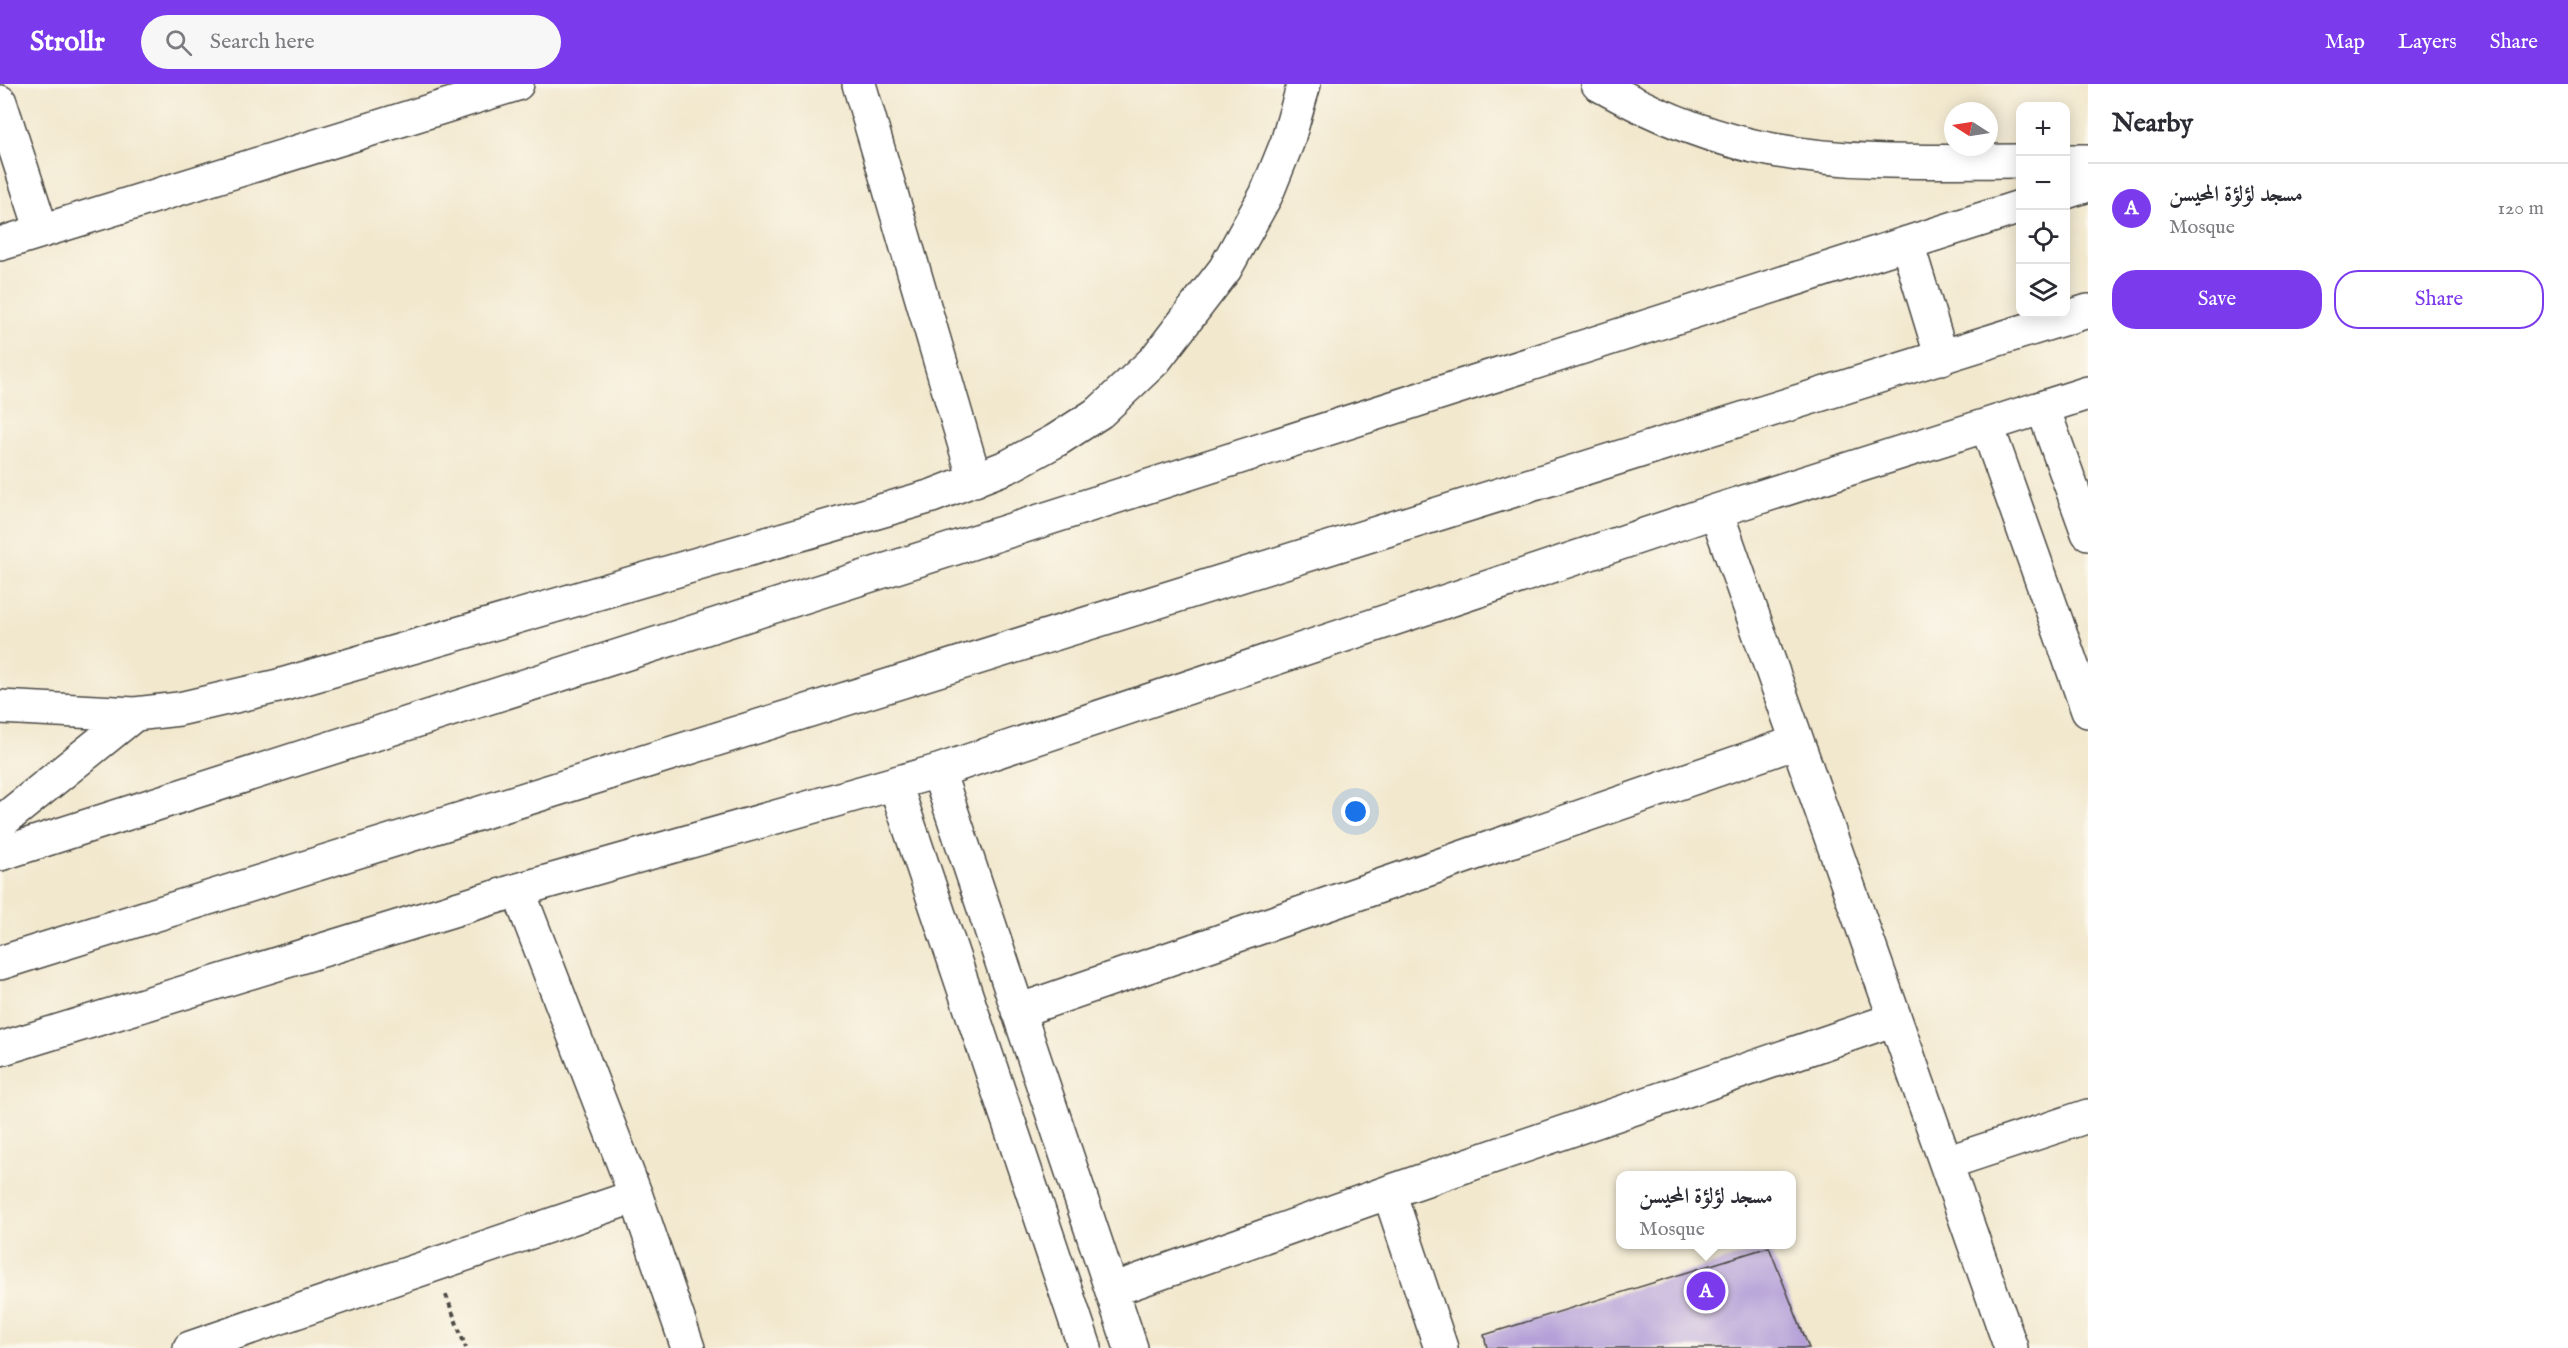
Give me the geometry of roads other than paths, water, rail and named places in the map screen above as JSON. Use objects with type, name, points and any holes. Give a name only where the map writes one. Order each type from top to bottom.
[{"type":"street","points":[[0,244],[517,84]]},
{"type":"street","points":[[859,84],[975,480]]},
{"type":"street","points":[[0,707],[135,714],[178,709],[278,686],[932,496],[1009,465],[1055,441],[1100,412],[1155,360],[1225,269],[1266,195],[1287,143],[1304,84]]},
{"type":"street","points":[[1598,84],[1677,123],[1725,139],[1774,151],[1893,160],[2016,161]]},
{"type":"street","points":[[0,102],[42,231]]},
{"type":"street","points":[[2070,161],[2088,161]]},
{"type":"street","points":[[2070,191],[2088,185]]},
{"type":"street","points":[[0,854],[2016,208]]},
{"type":"street","points":[[1907,243],[1942,358]]},
{"type":"street","points":[[0,963],[2088,311]]},
{"type":"street","points":[[0,1049],[518,890],[938,771],[1716,511],[2088,393]]},
{"type":"street","points":[[2043,408],[2088,533]]},
{"type":"street","points":[[1987,426],[2088,711]]},
{"type":"street","points":[[1716,511],[2011,1348]]},
{"type":"street","points":[[0,823],[135,714]]},
{"type":"street","points":[[1018,1011],[1797,742]]},
{"type":"street","points":[[938,771],[1131,1348]]},
{"type":"street","points":[[895,784],[1085,1348]]},
{"type":"street","points":[[518,890],[636,1196],[688,1348]]},
{"type":"street","points":[[1112,1290],[1389,1192],[1895,1019]]},
{"type":"street","points":[[1946,1164],[2088,1116]]},
{"type":"street","points":[[1389,1192],[1441,1348]]},
{"type":"street","points":[[190,1348],[636,1196]]},
{"type":"place","name":"مسجد لؤلؤة المحيسن","points":[[1706,1291]]}]
